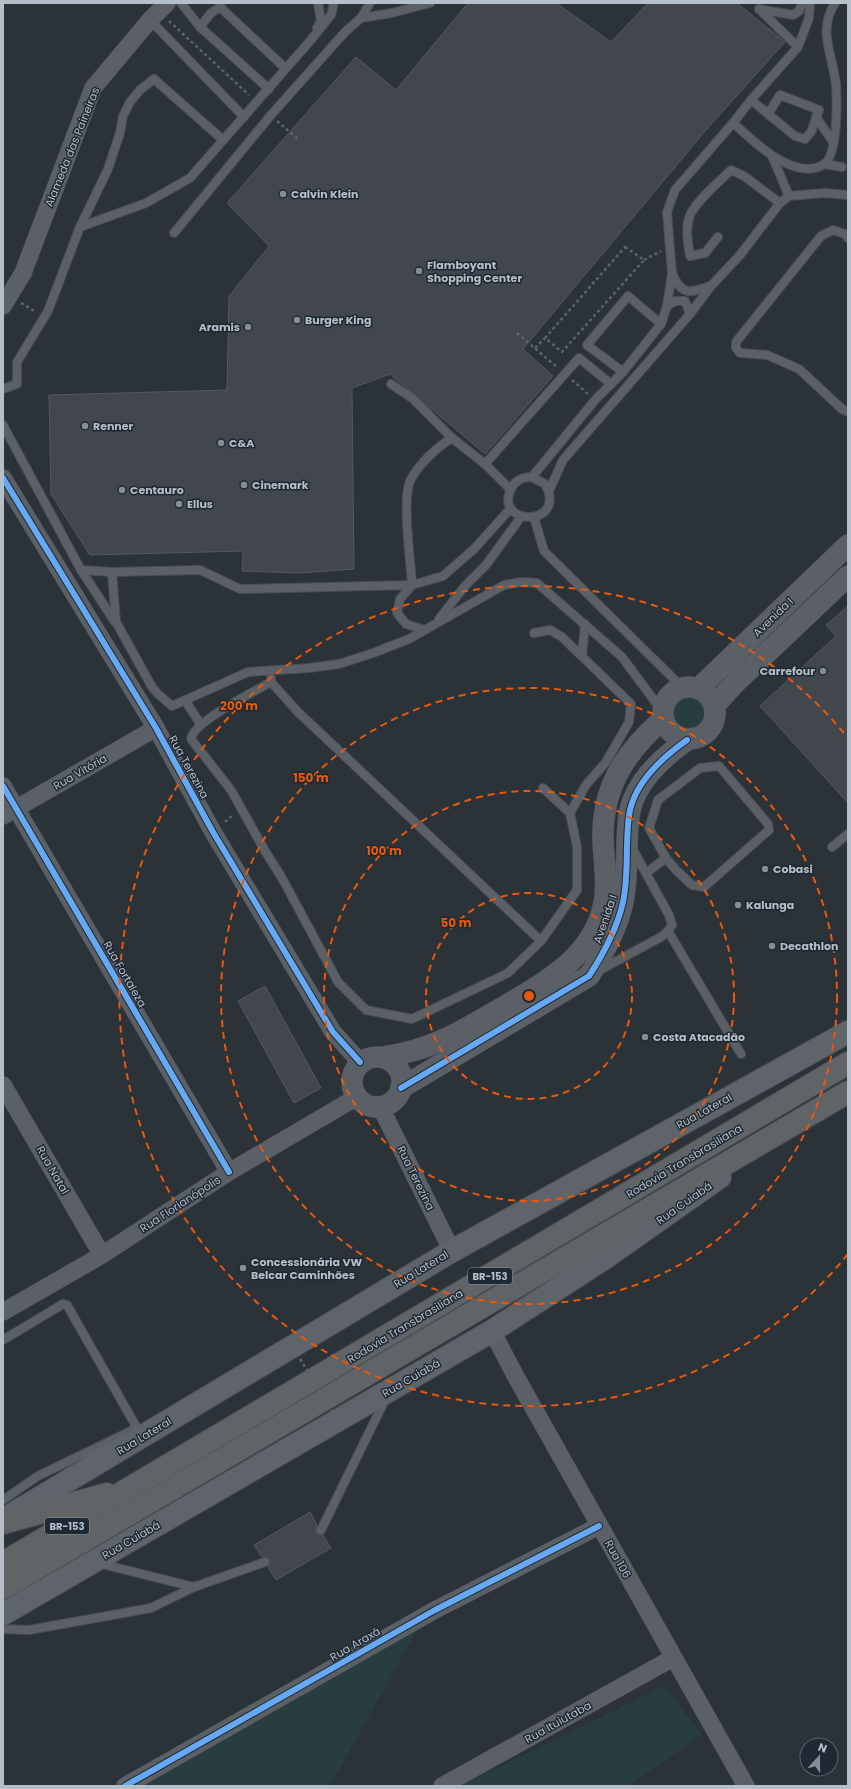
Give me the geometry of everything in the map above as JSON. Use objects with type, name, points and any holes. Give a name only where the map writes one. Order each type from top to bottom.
[{"type":"highway","name":"Rodovia Transbrasiliana","points":[[3,1563],[848,1063]]},
{"type":"highway","name":"Rodovia Transbrasiliana","points":[[3,1588],[848,1092]]},
{"type":"highway","points":[[3,1523],[131,1488]]},
{"type":"main road","name":"Rua Lateral","points":[[3,1520],[452,1251],[848,1032]]},
{"type":"main road","name":"Rua Cuiabá","points":[[3,1614],[492,1331],[605,1258],[805,1118]]},
{"type":"street","name":"Alameda das Paineiras","points":[[10,304],[93,88],[158,12]]},
{"type":"street","name":"Rua Terezina","points":[[3,478],[156,728],[213,832],[333,1032],[360,1062]]},
{"type":"street","name":"Avenida I","points":[[691,688],[848,545]]},
{"type":"street","name":"Avenida I","points":[[714,706],[735,683],[848,576]]},
{"type":"street","points":[[691,688],[711,699],[714,706],[714,722],[710,730],[703,736],[687,740],[671,734],[662,715],[669,696],[691,688]]},
{"type":"street","name":"Avenida I","points":[[383,1057],[408,1054],[435,1045],[455,1036],[554,977],[583,949],[596,928],[604,903],[607,878],[603,831],[606,804],[614,777],[644,736],[662,715]]},
{"type":"street","name":"Rua Vitória","points":[[10,812],[156,728]]},
{"type":"street","name":"Avenida I","points":[[401,1088],[589,976],[603,955],[614,932],[623,901],[629,814],[636,796],[650,772],[666,755],[687,740]]},
{"type":"street","name":"Rua Fortaleza","points":[[3,786],[10,812],[229,1172]]},
{"type":"street","points":[[383,1057],[390,1061],[400,1072],[402,1080],[401,1088],[395,1100],[390,1104],[380,1106],[368,1105],[354,1092],[352,1079],[353,1073],[360,1062],[367,1058],[383,1057]]},
{"type":"street","name":"Rua Natal","points":[[3,1085],[102,1255]]},
{"type":"street","name":"Rua Florianópolis","points":[[3,1312],[102,1255],[229,1172],[358,1097]]},
{"type":"street","name":"Rua Terezina","points":[[380,1106],[452,1251]]},
{"type":"street","name":"Rua 106","points":[[492,1331],[599,1526],[746,1786]]},
{"type":"street","name":"Rua Araxá","points":[[125,1786],[435,1610],[599,1526]]},
{"type":"street","name":"Rua Ituiutaba","points":[[442,1786],[673,1658]]},
{"type":"lane","points":[[181,3],[200,27],[269,89]]},
{"type":"lane","points":[[310,41],[321,21],[318,3]]},
{"type":"lane","points":[[80,227],[146,204],[190,178],[310,41],[331,15],[334,3]]},
{"type":"lane","points":[[174,233],[271,115],[345,32],[361,18],[370,3]]},
{"type":"lane","points":[[361,18],[398,12],[430,3]]},
{"type":"lane","points":[[798,47],[759,9],[793,15],[799,10],[802,3]]},
{"type":"lane","points":[[532,477],[545,484],[548,491],[549,505],[545,511],[534,517],[522,517],[511,508],[508,498],[510,489],[519,480],[532,477],[595,400],[622,372],[662,324],[667,306],[672,272],[667,212],[675,190],[798,47],[809,18],[810,3]]},
{"type":"lane","points":[[825,164],[830,156],[836,131],[836,85],[825,32],[830,12],[835,3]]},
{"type":"lane","points":[[200,27],[211,13],[221,5],[285,68]]},
{"type":"lane","points":[[158,12],[244,117]]},
{"type":"lane","points":[[3,388],[17,384],[17,362],[44,317],[80,227],[108,169],[126,109],[140,90],[154,79],[223,140]]},
{"type":"lane","points":[[751,100],[768,114],[801,139],[805,139],[811,132],[819,110],[780,95],[768,114]]},
{"type":"lane","points":[[816,117],[833,142]]},
{"type":"lane","points":[[733,123],[772,156],[796,167],[805,169],[814,168],[825,164],[842,167]]},
{"type":"lane","points":[[772,156],[789,196]]},
{"type":"lane","points":[[718,236],[705,253],[690,256],[687,233],[690,215],[730,170],[744,176],[780,204]]},
{"type":"lane","points":[[548,491],[563,460],[690,314],[711,286],[740,255],[780,204],[789,196],[825,193],[848,195],[848,189]]},
{"type":"lane","points":[[848,238],[845,234],[833,230],[821,236],[736,342],[736,348],[740,353],[767,356],[799,369],[842,409],[848,412]]},
{"type":"lane","points":[[672,272],[677,286],[686,291],[698,290],[711,286]]},
{"type":"lane","points":[[622,372],[587,345],[628,296],[662,324]]},
{"type":"lane","points":[[667,306],[675,301],[685,301],[690,314]]},
{"type":"lane","points":[[485,464],[579,358],[611,384]]},
{"type":"lane","points":[[391,384],[412,398],[452,438],[485,464],[510,489]]},
{"type":"lane","points":[[3,425],[81,570],[116,622],[158,694],[172,706],[248,672],[339,664],[409,639],[504,585],[521,582],[537,583],[622,657],[662,715]]},
{"type":"lane","points":[[424,630],[406,624],[397,613],[400,600],[412,585],[407,497],[411,480],[437,449],[452,438]]},
{"type":"lane","points":[[81,570],[112,572],[200,570],[240,589],[412,585],[443,576],[474,549],[511,508]]},
{"type":"lane","points":[[436,623],[465,586],[486,565],[522,517]]},
{"type":"lane","points":[[534,517],[544,551],[691,688]]},
{"type":"lane","points":[[112,572],[116,622]]},
{"type":"lane","points":[[582,656],[585,624]]},
{"type":"lane","points":[[534,633],[550,630],[562,637],[631,704],[629,722],[606,762],[586,785],[570,813]]},
{"type":"lane","points":[[270,671],[271,682],[298,712],[541,941]]},
{"type":"lane","points":[[271,682],[225,708],[201,725],[191,734],[191,739],[231,790],[282,878],[338,982],[366,1010],[412,1019],[508,973],[541,941],[577,890],[577,847],[570,813],[543,788]]},
{"type":"lane","points":[[185,700],[201,725]]},
{"type":"lane","points":[[719,766],[768,824],[769,830],[704,887],[692,886],[666,858],[650,828],[658,800],[700,768],[719,766]]},
{"type":"lane","points":[[832,847],[848,834]]},
{"type":"lane","points":[[589,976],[661,937],[672,925],[669,915],[628,840]]},
{"type":"lane","points":[[646,873],[666,858]]},
{"type":"lane","points":[[668,931],[741,1054]]},
{"type":"lane","points":[[3,1340],[63,1304],[67,1305],[137,1428],[38,1476],[3,1500]]},
{"type":"lane","points":[[320,1530],[376,1422],[390,1390]]},
{"type":"lane","points":[[94,1562],[194,1587]]},
{"type":"lane","points":[[3,1629],[29,1630],[151,1608],[194,1587],[264,1562]]},
{"type":"path","points":[[158,12],[257,103]]},
{"type":"path","points":[[271,115],[298,140]]},
{"type":"path","points":[[545,338],[562,352],[644,260],[670,246]]},
{"type":"path","points":[[535,348],[625,247],[644,260]]},
{"type":"path","points":[[10,304],[44,317]]},
{"type":"path","points":[[300,1359],[332,1411]]},
{"type":"green space","points":[[686,696],[692,696],[702,703],[705,712],[704,718],[698,725],[692,728],[686,728],[676,721],[673,715],[673,709],[680,699]]},
{"type":"green space","points":[[419,1627],[330,1786],[139,1786]]},
{"type":"green space","points":[[665,1686],[702,1735],[627,1786],[460,1786]]},
{"type":"building","name":"Flamboyant Shopping Center","points":[[468,3],[556,3],[611,42],[648,3],[737,3],[785,42],[706,130],[523,349],[553,376],[485,454],[390,374],[352,388],[354,569],[301,573],[242,571],[243,551],[90,555],[51,494],[49,395],[227,390],[229,296],[269,246],[227,203],[356,57],[396,90]]},
{"type":"building","name":"Carrefour","points":[[848,606],[848,803],[760,706],[836,636],[826,625]]},
{"type":"building","points":[[265,986],[321,1088],[294,1103],[238,1001]]},
{"type":"building","points":[[310,1512],[317,1525],[316,1533],[323,1535],[331,1548],[276,1580],[268,1567],[270,1560],[266,1557],[262,1557],[254,1545]]},
{"type":"cycle path","points":[[3,478],[156,728],[213,832],[333,1032],[360,1062]]},
{"type":"cycle path","points":[[401,1088],[589,976],[600,959],[609,940],[617,922],[623,902],[626,881],[629,816],[636,793],[650,772],[687,740]]},
{"type":"cycle path","points":[[3,786],[229,1172]]},
{"type":"cycle path","points":[[125,1786],[435,1610],[599,1526]]},
{"type":"place","name":"Calvin Klein","points":[[283,194]]},
{"type":"place","name":"Flamboyant Shopping Center","points":[[419,271]]},
{"type":"place","name":"Burger King","points":[[297,320]]},
{"type":"place","name":"Aramis","points":[[248,327]]},
{"type":"place","name":"Renner","points":[[85,426]]},
{"type":"place","name":"C&A","points":[[221,443]]},
{"type":"place","name":"Cinemark","points":[[244,485]]},
{"type":"place","name":"Centauro","points":[[122,490]]},
{"type":"place","name":"Ellus","points":[[179,504]]},
{"type":"place","name":"Carrefour","points":[[823,671]]},
{"type":"place","name":"Cobasi","points":[[765,869]]},
{"type":"place","name":"Kalunga","points":[[738,905]]},
{"type":"place","name":"Decathlon","points":[[772,946]]},
{"type":"place","name":"Costa Atacadão","points":[[645,1037]]},
{"type":"place","name":"Concessionária VW Belcar Caminhões","points":[[243,1268]]}]
